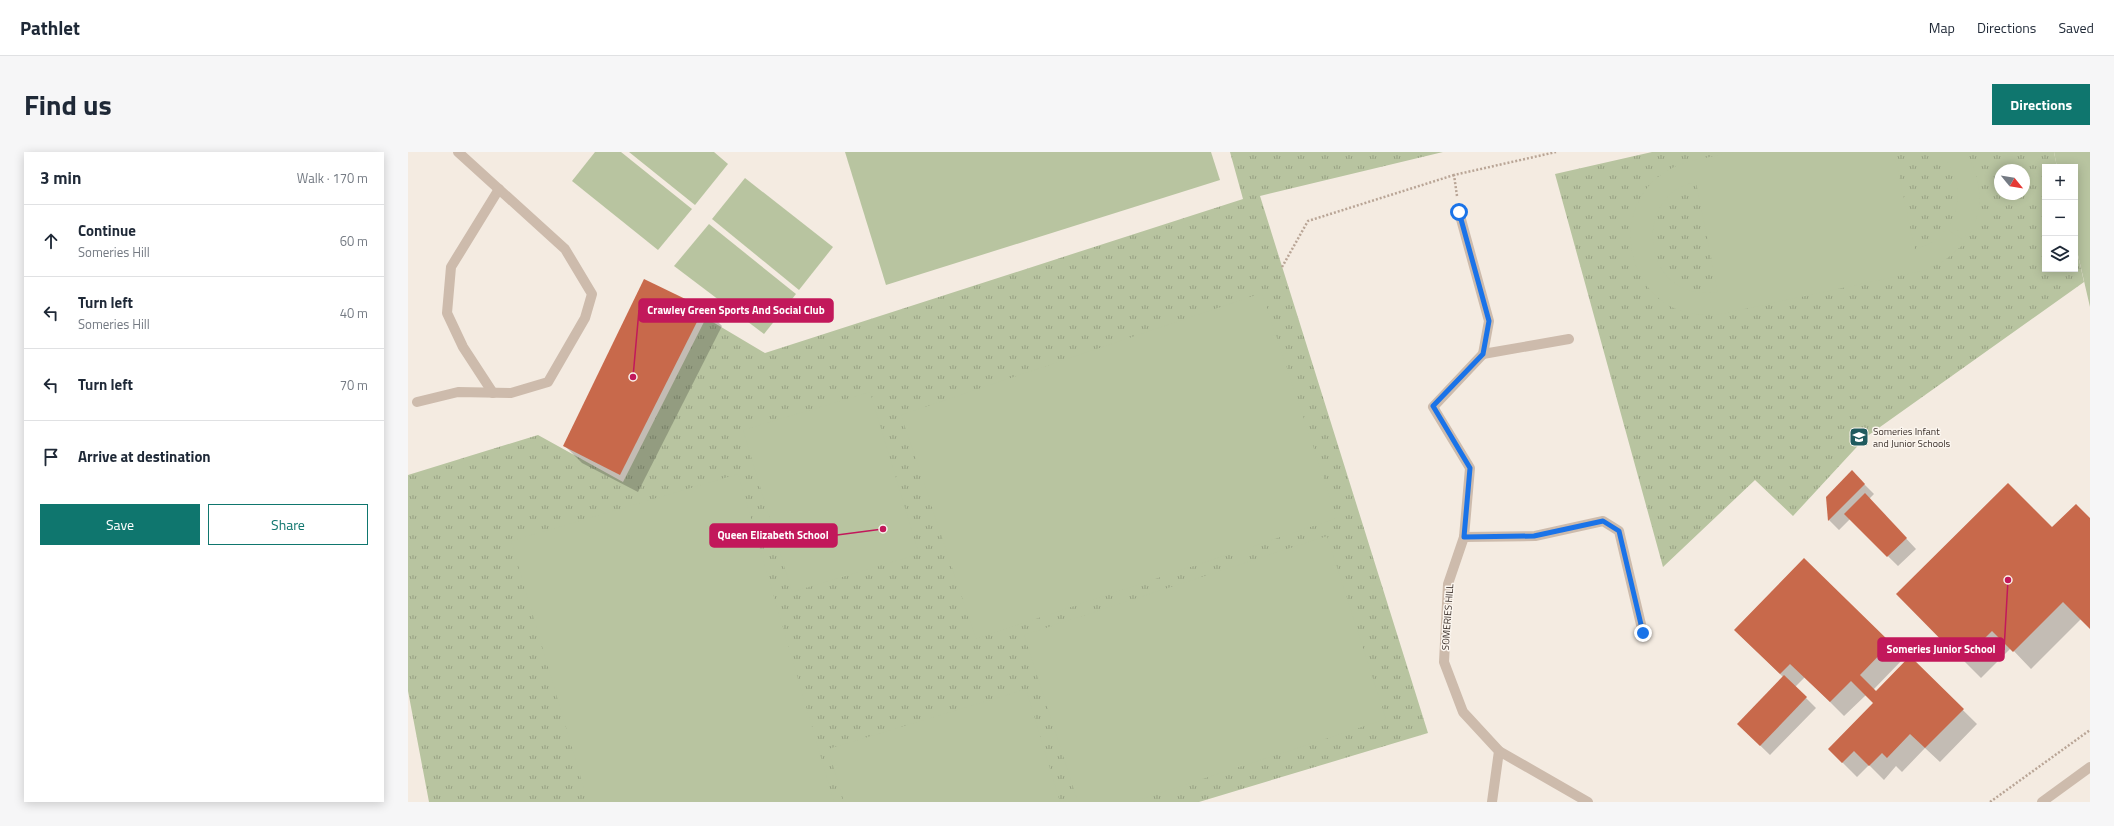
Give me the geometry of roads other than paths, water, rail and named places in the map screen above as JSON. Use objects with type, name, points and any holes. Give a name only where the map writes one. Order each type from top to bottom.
[{"type":"street","points":[[417,402],[458,392],[511,393],[548,382],[585,318],[592,294],[565,249],[458,152]]},
{"type":"street","points":[[493,393],[463,347],[447,313],[451,267],[499,189]]},
{"type":"street","points":[[1459,212],[1489,321],[1483,354],[1569,339]]},
{"type":"street","name":"SOMERIES HILL","points":[[1483,354],[1433,406],[1470,468],[1464,537],[1448,584],[1444,662],[1462,712],[1499,751],[1588,802]]},
{"type":"street","points":[[1464,537],[1534,536],[1603,521],[1619,531],[1643,633]]},
{"type":"street","points":[[1492,802],[1499,751]]},
{"type":"street","points":[[2042,802],[2090,767]]},
{"type":"place","name":"Crawley Green Sports And Social Club","points":[[633,377]]},
{"type":"place","name":"Someries Infant and Junior Schools","points":[[1859,437]]},
{"type":"place","name":"Queen Elizabeth School","points":[[883,529]]},
{"type":"place","name":"Someries Junior School","points":[[2008,580]]}]
